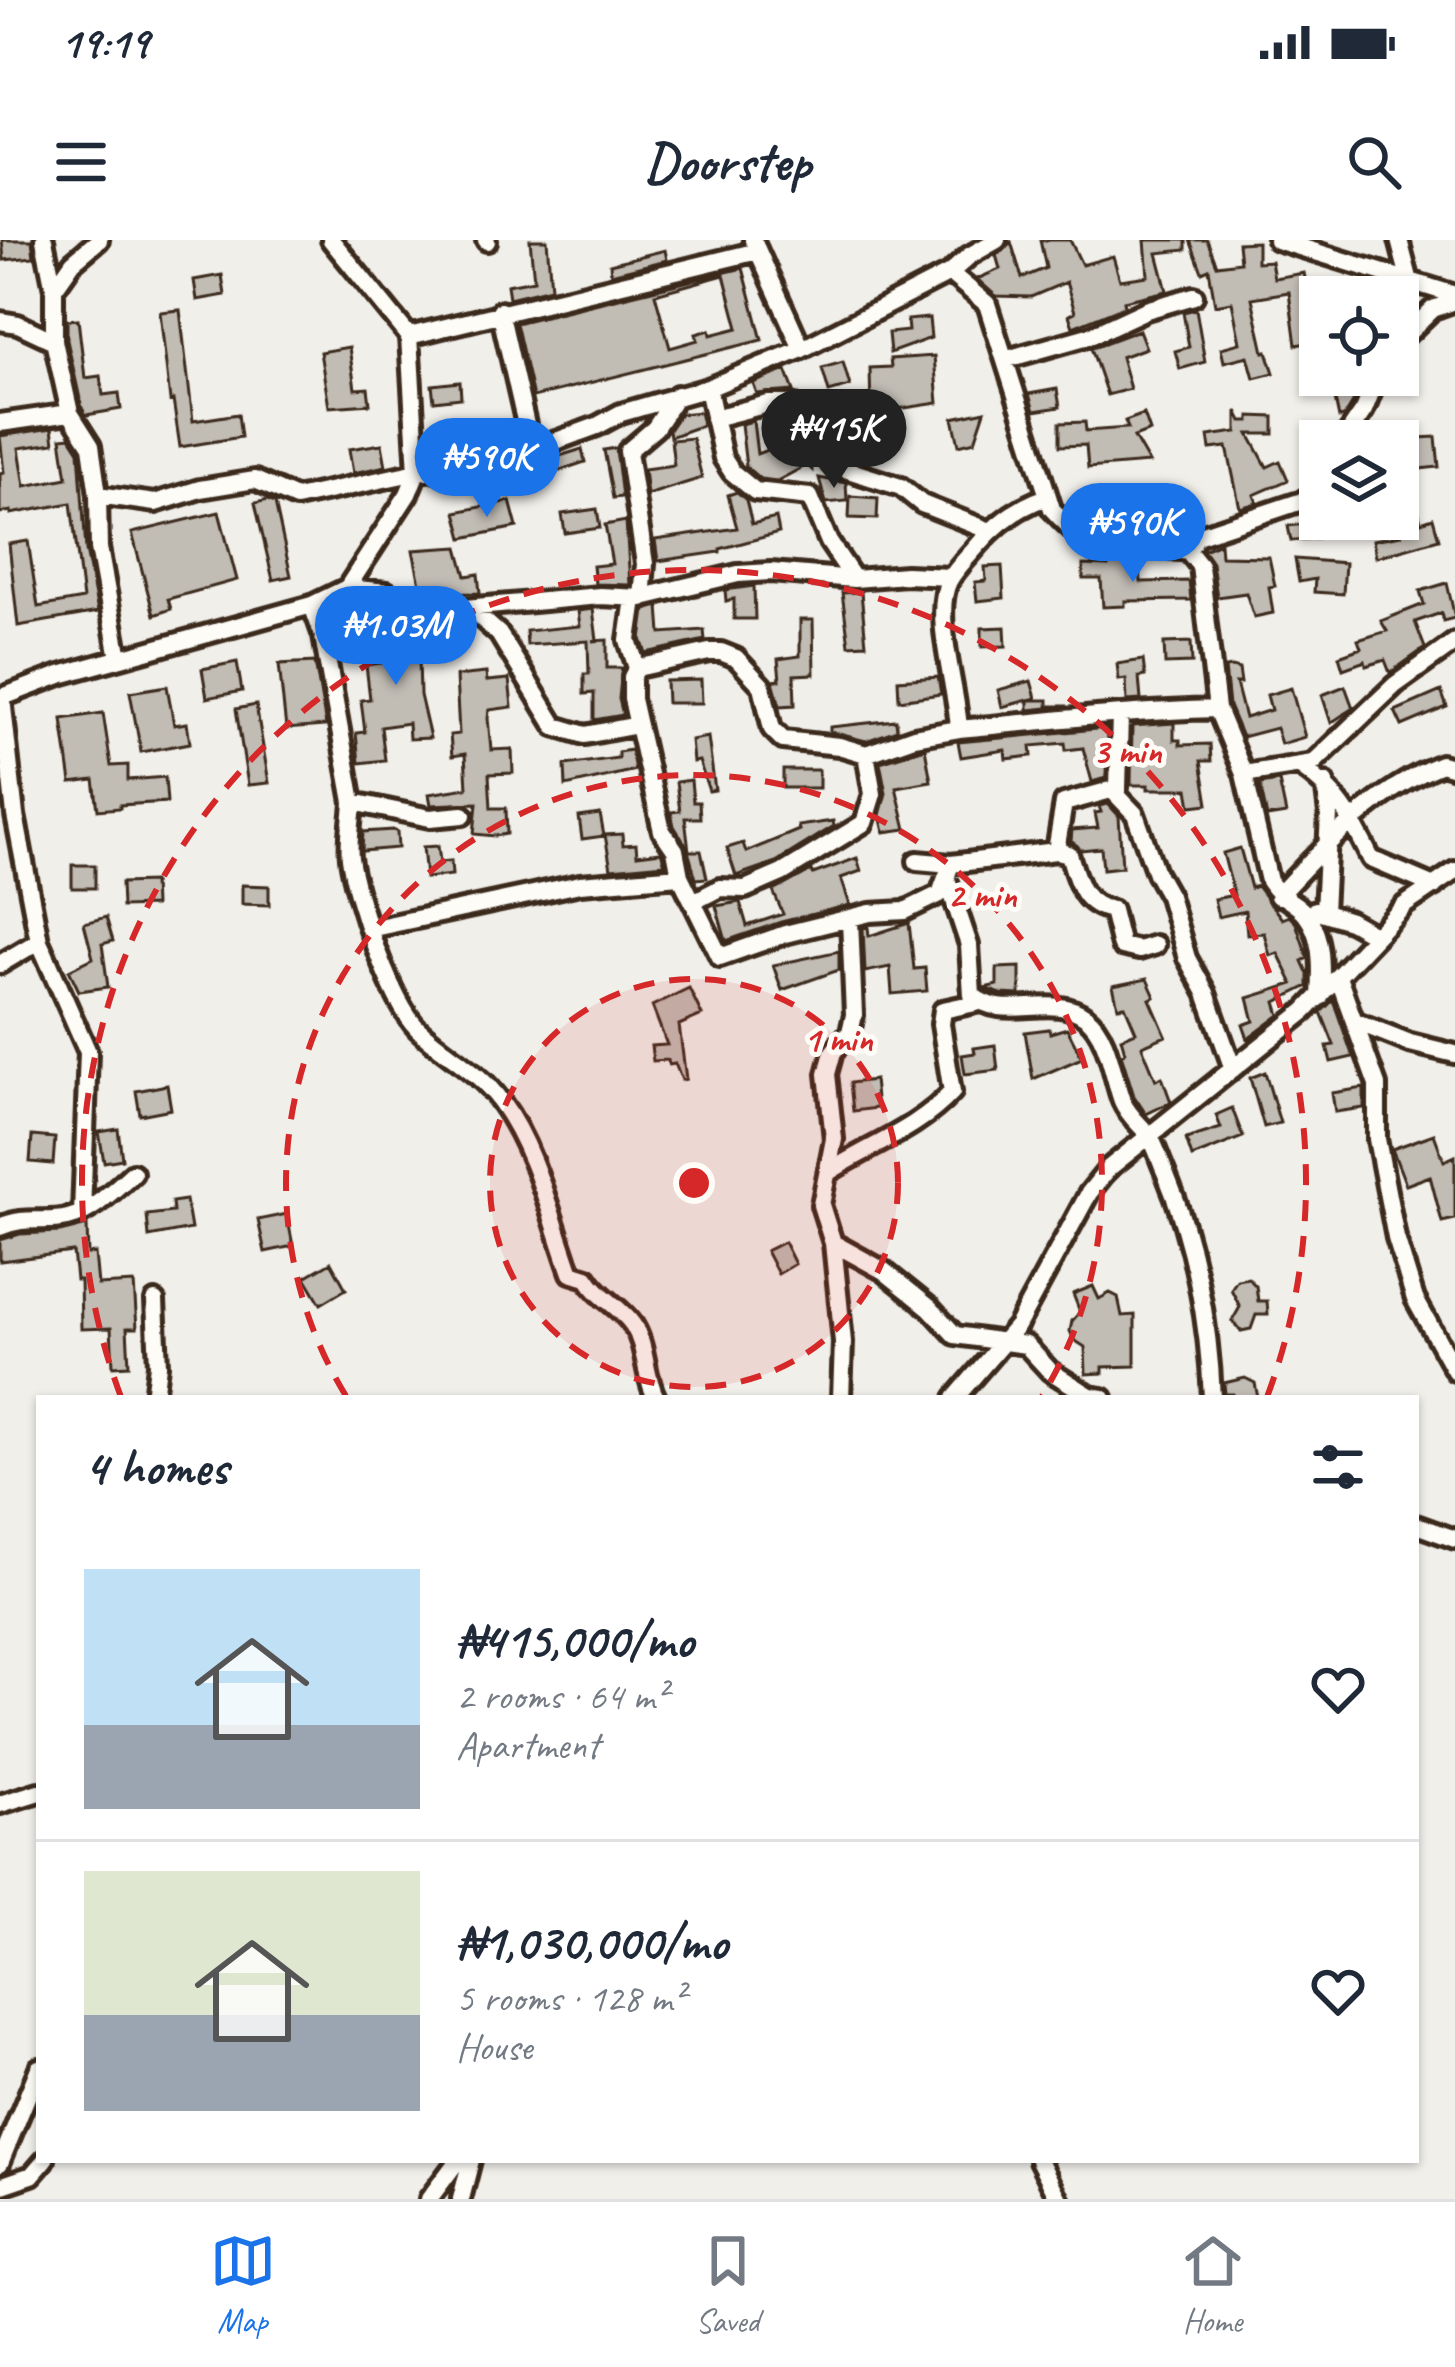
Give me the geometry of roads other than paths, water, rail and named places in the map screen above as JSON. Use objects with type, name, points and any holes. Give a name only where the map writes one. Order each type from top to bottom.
[{"type":"street","points":[[44,240],[54,289],[54,341],[70,413],[91,446],[99,548],[119,658]]},
{"type":"street","points":[[54,289],[73,262],[99,240]]},
{"type":"street","points":[[82,1213],[88,1052],[39,940],[15,815],[1,698],[119,658],[312,605],[347,588],[408,494],[417,472],[409,336],[331,240]]},
{"type":"street","points":[[98,495],[155,503],[255,480],[296,498],[417,472],[499,463],[621,413],[708,388],[802,349],[950,273],[997,240]]},
{"type":"street","points":[[1277,240],[1402,276]]},
{"type":"street","points":[[1399,240],[1408,276]]},
{"type":"street","points":[[409,336],[755,246],[802,349]]},
{"type":"street","points":[[950,273],[970,294],[983,298],[1007,359],[1052,509],[1098,549],[1188,550]]},
{"type":"street","points":[[1419,282],[1455,298]]},
{"type":"street","points":[[1007,359],[1092,335],[1146,310],[1194,296]]},
{"type":"street","points":[[1419,323],[1455,298]]},
{"type":"street","points":[[500,311],[532,452]]},
{"type":"street","points":[[0,321],[19,324],[54,341]]},
{"type":"street","points":[[708,388],[723,458],[732,472],[755,491],[810,497],[829,542],[854,579]]},
{"type":"street","points":[[641,598],[645,564],[628,451],[656,428],[676,395]]},
{"type":"street","points":[[714,418],[768,404],[792,404],[810,421],[832,465],[901,487],[922,504],[990,531]]},
{"type":"street","points":[[0,423],[70,413]]},
{"type":"street","points":[[959,730],[958,695],[943,629],[944,596],[951,578],[990,531],[1027,504],[1047,497]]},
{"type":"street","points":[[1188,550],[1197,536],[1299,502]]},
{"type":"street","points":[[1188,550],[1200,566],[1217,709],[1244,774],[1264,868],[1278,896],[1375,934]]},
{"type":"street","points":[[949,871],[940,894],[914,907],[785,934],[720,957],[680,876],[675,850],[662,831],[638,725],[632,677],[637,668],[628,640],[634,599],[738,574],[951,578]]},
{"type":"street","points":[[347,588],[386,592],[405,605],[470,608],[600,596],[641,598]]},
{"type":"street","points":[[312,605],[353,802],[349,854],[369,929],[416,1027],[482,1079],[504,1104],[525,1147],[571,1274],[587,1278],[597,1294],[634,1327],[654,1395]]},
{"type":"street","points":[[470,608],[499,634],[555,726],[585,735],[638,725]]},
{"type":"street","points":[[1244,774],[1313,763],[1394,686],[1455,642]]},
{"type":"street","points":[[637,668],[721,652],[736,658],[762,686],[777,737],[866,754],[914,737],[959,730],[1136,711],[1217,709]]},
{"type":"street","points":[[1056,851],[1064,803],[1118,788],[1120,715]]},
{"type":"street","points":[[1324,751],[1328,845],[1324,912]]},
{"type":"street","points":[[695,901],[720,888],[745,889],[782,873],[864,824],[874,794],[866,754]]},
{"type":"street","points":[[1278,896],[1352,818],[1415,775],[1441,764],[1455,768]]},
{"type":"street","points":[[1300,766],[1325,783],[1352,818],[1371,859],[1434,886]]},
{"type":"street","points":[[1114,791],[1136,814],[1233,1069]]},
{"type":"street","points":[[353,802],[430,818],[463,815]]},
{"type":"street","points":[[916,861],[949,871],[1056,851],[1069,854],[1082,893],[1112,910],[1121,946],[1139,950],[1155,945]]},
{"type":"street","points":[[949,871],[969,945],[972,995],[1003,1011],[1065,1007],[1097,1028],[1125,1108],[1149,1135],[1180,1207],[1201,1301],[1212,1395]]},
{"type":"street","points":[[958,1395],[1005,1342],[1041,1288],[1089,1193],[1109,1168],[1320,997],[1405,905],[1455,871]]},
{"type":"street","points":[[369,929],[534,892],[636,877],[680,876]]},
{"type":"street","points":[[1297,906],[1305,914],[1322,958],[1320,997]]},
{"type":"street","points":[[841,1395],[844,1342],[833,1243],[821,1204],[834,1139],[827,1074],[833,1052],[850,1032],[854,1015],[850,920]]},
{"type":"street","points":[[0,964],[39,940]]},
{"type":"street","points":[[1338,977],[1377,1084],[1377,1139],[1396,1238],[1415,1299],[1455,1372]]},
{"type":"street","points":[[830,1172],[872,1144],[920,1121],[952,1092],[943,1010],[980,1002]]},
{"type":"street","points":[[1357,1022],[1409,1043],[1455,1054]]},
{"type":"street","points":[[0,1227],[20,1218],[63,1220],[82,1213],[133,1173]]},
{"type":"street","points":[[833,1243],[884,1270],[955,1335],[1026,1345],[1050,1371],[1088,1395]]},
{"type":"street","points":[[154,1395],[155,1301]]},
{"type":"street","points":[[1419,1526],[1455,1539]]},
{"type":"street","points":[[0,1804],[36,1793]]},
{"type":"street","points":[[0,2163],[36,2075]]},
{"type":"street","points":[[0,2186],[32,2175],[43,2163]]},
{"type":"street","points":[[429,2199],[456,2163]]},
{"type":"street","points":[[461,2199],[470,2163]]},
{"type":"street","points":[[1041,2163],[1059,2199]]}]
